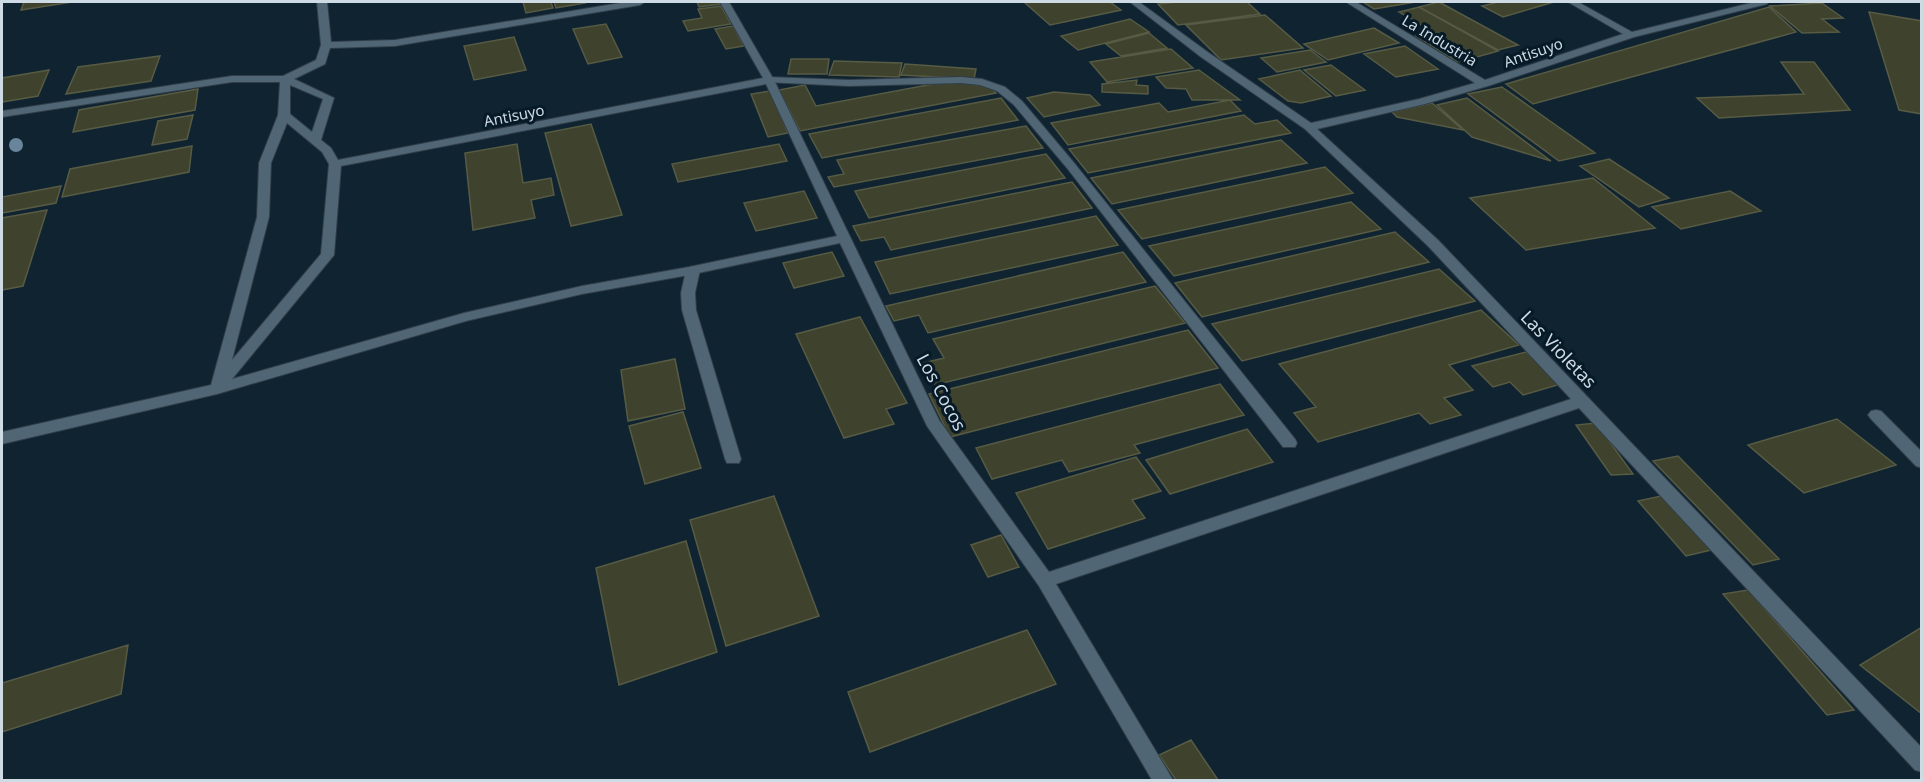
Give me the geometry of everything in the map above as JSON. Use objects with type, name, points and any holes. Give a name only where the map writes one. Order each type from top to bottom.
[{"type":"street","points":[[285,79],[321,62],[326,45],[322,2]]},
{"type":"street","points":[[326,45],[395,43],[640,2]]},
{"type":"street","name":"Los Cocos","points":[[725,2],[769,80],[932,422],[1046,581],[1162,780]]},
{"type":"street","name":"Las Violetas","points":[[1134,2],[1205,56],[1310,127],[1433,243],[1922,763]]},
{"type":"street","name":"La Industria","points":[[1350,2],[1484,84]]},
{"type":"street","points":[[1572,2],[1631,35]]},
{"type":"street","name":"Antisuyo","points":[[1310,127],[1421,102],[1484,84],[1631,35],[1764,2]]},
{"type":"street","points":[[2,114],[232,79],[285,79],[329,98],[315,141]]},
{"type":"street","points":[[217,389],[263,218],[265,163],[284,115],[285,79]]},
{"type":"street","name":"Antisuyo","points":[[335,164],[769,80],[856,83],[950,79],[982,82],[1001,89],[1018,103],[1071,166],[1289,443]]},
{"type":"street","points":[[217,389],[327,255],[335,164],[327,150],[284,115]]},
{"type":"street","points":[[2,438],[217,389],[464,317],[582,290],[693,270],[845,238]]},
{"type":"street","points":[[693,270],[687,293],[689,310],[733,459]]},
{"type":"street","points":[[1046,581],[1583,401]]},
{"type":"street","points":[[1876,415],[1922,462]]},
{"type":"building","points":[[24,2],[72,2],[21,10]]},
{"type":"building","points":[[523,2],[551,2],[553,8],[526,13]]},
{"type":"building","points":[[554,2],[584,2],[585,3],[556,8]]},
{"type":"building","points":[[697,2],[719,2],[721,4],[699,7]]},
{"type":"building","points":[[1024,2],[1110,2],[1121,10],[1050,25]]},
{"type":"building","points":[[1247,2],[1260,14],[1178,25],[1158,4]]},
{"type":"building","points":[[1363,2],[1416,2],[1374,9]]},
{"type":"building","points":[[1439,2],[1518,45],[1498,50],[1419,7]]},
{"type":"building","points":[[1499,2],[1554,2],[1503,17],[1482,6]]},
{"type":"building","points":[[1822,3],[1843,18],[1822,19],[1839,32],[1802,33],[1770,6]]},
{"type":"building","points":[[721,6],[731,24],[688,31],[683,21],[702,18],[698,9]]},
{"type":"building","points":[[1419,7],[1498,51],[1477,57],[1399,12]]},
{"type":"building","points":[[1769,7],[1796,32],[1533,104],[1506,84]]},
{"type":"building","points":[[1869,12],[1922,21],[1922,114],[1899,110]]},
{"type":"building","points":[[1265,15],[1303,48],[1221,60],[1186,25]]},
{"type":"building","points":[[1130,19],[1149,32],[1078,50],[1061,36]]},
{"type":"building","points":[[606,24],[622,57],[588,64],[573,29]]},
{"type":"building","points":[[733,26],[744,46],[726,49],[715,29]]},
{"type":"building","points":[[1374,28],[1399,43],[1328,60],[1304,44]]},
{"type":"building","points":[[1432,32],[1474,58],[1458,62],[1416,36]]},
{"type":"building","points":[[1149,33],[1167,48],[1121,56],[1106,44]]},
{"type":"building","points":[[514,37],[526,70],[474,80],[464,46]]},
{"type":"building","points":[[1405,46],[1438,69],[1396,77],[1364,54]]},
{"type":"building","points":[[1171,49],[1193,68],[1107,82],[1090,62]]},
{"type":"building","points":[[1310,50],[1326,62],[1277,72],[1261,58]]},
{"type":"building","points":[[160,56],[151,81],[66,94],[78,67]]},
{"type":"building","points":[[791,59],[829,59],[827,74],[788,74]]},
{"type":"building","points":[[834,61],[902,63],[899,77],[829,75]]},
{"type":"building","points":[[1781,62],[1814,62],[1850,110],[1719,118],[1697,98],[1804,94]]},
{"type":"building","points":[[905,64],[976,69],[974,79],[901,75]]},
{"type":"building","points":[[1331,65],[1365,90],[1336,96],[1304,70]]},
{"type":"building","points":[[49,70],[38,96],[2,102],[2,78]]},
{"type":"building","points":[[1199,70],[1240,100],[1192,100],[1186,89],[1166,88],[1156,77]]},
{"type":"building","points":[[1300,70],[1331,96],[1301,103],[1288,101],[1259,79]]},
{"type":"building","points":[[954,80],[992,88],[996,93],[800,131],[779,90],[805,85],[816,106]]},
{"type":"building","points":[[1137,80],[1136,85],[1148,86],[1148,94],[1102,92],[1102,84]]},
{"type":"building","points":[[1502,87],[1595,153],[1559,161],[1468,94]]},
{"type":"building","points":[[198,89],[195,110],[73,132],[79,110]]},
{"type":"building","points":[[770,91],[788,133],[768,137],[751,94]]},
{"type":"building","points":[[1054,92],[1090,95],[1100,105],[1044,117],[1027,98]]},
{"type":"building","points":[[1001,98],[1018,120],[822,158],[809,134]]},
{"type":"building","points":[[1467,98],[1551,161],[1472,137],[1437,105]]},
{"type":"building","points":[[1230,100],[1241,111],[1068,145],[1051,123],[1159,103],[1168,112]]},
{"type":"building","points":[[1432,103],[1463,130],[1397,117],[1392,112]]},
{"type":"building","points":[[193,115],[187,139],[152,145],[158,121]]},
{"type":"building","points":[[1244,115],[1255,124],[1277,120],[1291,133],[1088,173],[1069,149]]},
{"type":"building","points":[[591,124],[622,215],[571,226],[545,133]]},
{"type":"building","points":[[1026,126],[1043,148],[834,187],[828,177],[844,174],[837,160]]},
{"type":"building","points":[[1281,140],[1307,163],[1112,204],[1091,178]]},
{"type":"building","points":[[517,144],[523,183],[551,178],[554,195],[531,200],[535,218],[473,230],[465,153]]},
{"type":"building","points":[[779,144],[787,161],[678,182],[672,164]]},
{"type":"building","points":[[192,146],[189,172],[62,197],[70,169]]},
{"type":"building","points":[[1046,154],[1065,178],[869,218],[855,191]]},
{"type":"building","points":[[1609,159],[1669,198],[1639,207],[1580,166]]},
{"type":"building","points":[[1325,167],[1353,193],[1142,239],[1118,210]]},
{"type":"building","points":[[1593,178],[1655,228],[1526,250],[1470,198]]},
{"type":"building","points":[[1072,182],[1092,208],[891,250],[884,237],[861,241],[853,226]]},
{"type":"building","points":[[61,186],[56,203],[2,213],[2,197]]},
{"type":"building","points":[[804,191],[817,218],[756,231],[744,203]]},
{"type":"building","points":[[1730,191],[1761,211],[1681,229],[1652,207]]},
{"type":"building","points":[[1351,202],[1381,229],[1174,276],[1149,246]]},
{"type":"building","points":[[47,210],[23,286],[2,290],[2,218]]},
{"type":"building","points":[[1096,216],[1118,245],[890,294],[875,262]]},
{"type":"building","points":[[1395,232],[1429,262],[1202,317],[1175,283]]},
{"type":"building","points":[[832,252],[844,276],[794,288],[783,263]]},
{"type":"building","points":[[1123,252],[1146,282],[928,333],[919,315],[894,321],[886,306]]},
{"type":"building","points":[[1439,269],[1475,301],[1242,361],[1212,324]]},
{"type":"building","points":[[1155,286],[1185,323],[935,385],[923,363],[944,358],[933,339]]},
{"type":"building","points":[[1481,310],[1519,345],[1449,365],[1473,390],[1444,398],[1461,415],[1430,424],[1419,413],[1318,442],[1294,413],[1316,407],[1279,364]]},
{"type":"building","points":[[860,317],[907,403],[886,409],[894,424],[844,438],[796,334]]},
{"type":"building","points":[[1188,330],[1218,368],[950,437],[929,394]]},
{"type":"building","points":[[1526,352],[1561,384],[1523,395],[1510,382],[1493,387],[1472,366]]},
{"type":"building","points":[[675,359],[685,409],[628,421],[621,370]]},
{"type":"building","points":[[1220,384],[1244,415],[1134,445],[1140,453],[1069,472],[1062,460],[992,479],[976,448]]},
{"type":"building","points":[[683,412],[701,468],[645,484],[629,426]]},
{"type":"building","points":[[1837,419],[1896,465],[1804,493],[1748,445]]},
{"type":"building","points":[[1596,423],[1633,474],[1611,475],[1576,425]]},
{"type":"building","points":[[1247,429],[1273,462],[1170,494],[1146,460]]},
{"type":"building","points":[[1678,456],[1779,559],[1753,565],[1653,461]]},
{"type":"building","points":[[1136,457],[1161,491],[1132,500],[1145,518],[1048,549],[1016,493]]},
{"type":"building","points":[[774,496],[819,616],[726,646],[690,520]]},
{"type":"building","points":[[1661,496],[1711,550],[1686,556],[1638,501]]},
{"type":"building","points":[[1001,535],[1019,567],[988,577],[971,545]]},
{"type":"building","points":[[686,541],[717,652],[619,685],[596,568]]},
{"type":"building","points":[[1748,590],[1854,710],[1827,715],[1723,594]]},
{"type":"building","points":[[1922,627],[1922,714],[1860,665]]},
{"type":"building","points":[[1027,630],[1056,684],[870,752],[848,692]]},
{"type":"building","points":[[128,645],[121,694],[2,732],[2,683]]},
{"type":"building","points":[[1191,740],[1218,780],[1176,780],[1159,755]]}]
